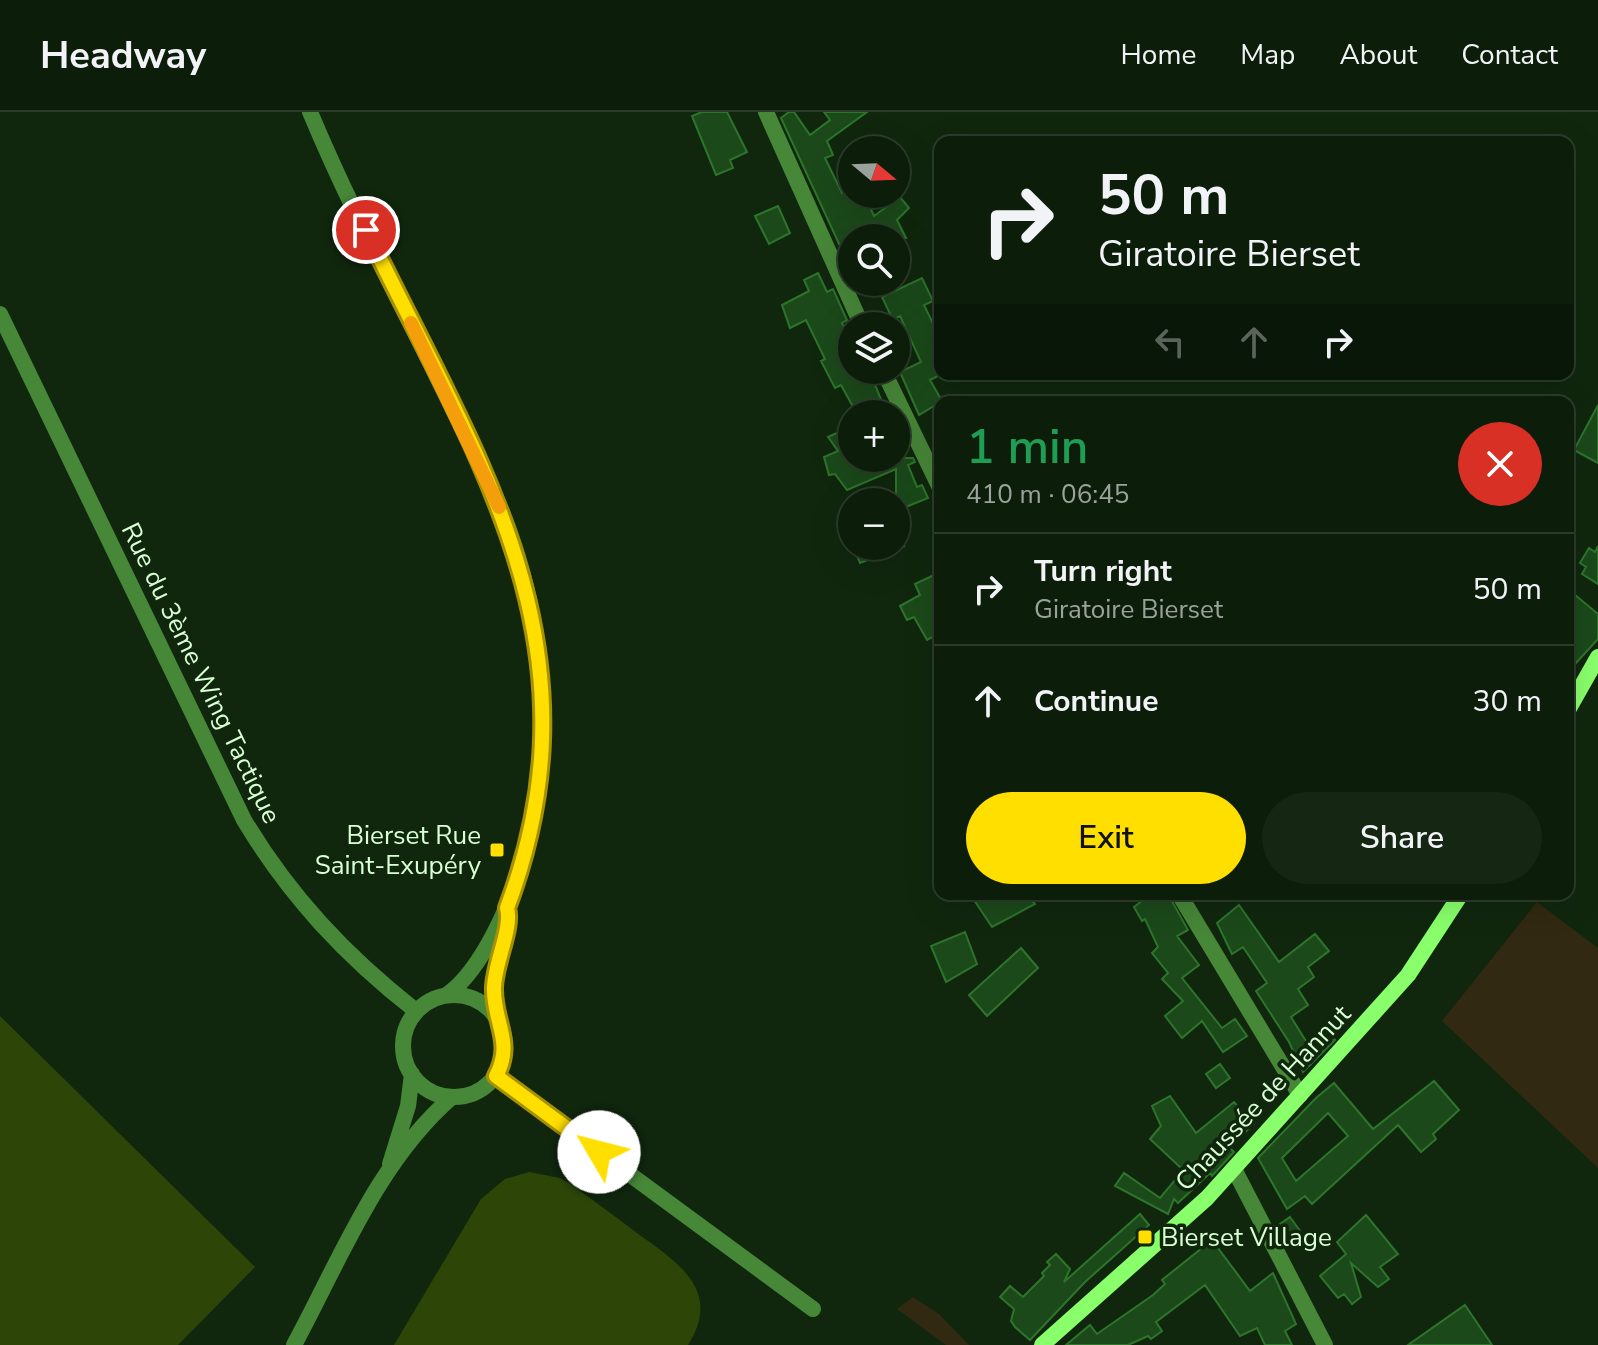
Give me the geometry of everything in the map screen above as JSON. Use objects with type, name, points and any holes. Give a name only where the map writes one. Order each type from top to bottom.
[{"type":"main road","points":[[1574,699],[1598,657]]},
{"type":"main road","name":"Chaussée de Hannut","points":[[1042,1345],[1207,1198],[1408,975],[1457,900]]},
{"type":"street","points":[[310,112],[493,492],[529,597],[541,669],[541,757],[528,842],[507,908],[469,975],[448,994]]},
{"type":"street","points":[[766,112],[856,312]]},
{"type":"street","name":"Rue du 3ème Wing Tactique","points":[[0,314],[239,810],[264,853],[326,932],[416,1011]]},
{"type":"street","points":[[890,384],[934,476]]},
{"type":"street","points":[[1183,900],[1300,1095]]},
{"type":"street","points":[[497,1016],[495,976],[509,919],[507,908]]},
{"type":"street","points":[[448,994],[475,998],[497,1016],[503,1027],[505,1052],[496,1076],[469,1095],[452,1097],[429,1090],[412,1074],[405,1059],[403,1042],[416,1011],[436,997],[448,994]]},
{"type":"street","points":[[294,1345],[390,1165],[408,1106],[412,1074]]},
{"type":"street","points":[[496,1076],[813,1309]]},
{"type":"street","points":[[390,1165],[434,1113],[452,1097]]},
{"type":"street","points":[[1234,1169],[1325,1345]]},
{"type":"shaded area","points":[[1537,902],[1598,948],[1598,1168],[1442,1021]]},
{"type":"shaded area","points":[[0,1016],[255,1267],[178,1345],[0,1345]]},
{"type":"shaded area","points":[[529,1172],[560,1178],[572,1185],[680,1267],[698,1293],[700,1308],[697,1326],[688,1345],[394,1345],[481,1199],[505,1179]]},
{"type":"shaded area","points":[[913,1297],[939,1314],[969,1345],[946,1345],[897,1309]]},
{"type":"building","points":[[702,112],[727,112],[747,152],[730,160],[733,168],[716,175],[692,116]]},
{"type":"building","points":[[794,112],[810,135],[830,120],[824,112],[867,112],[827,141],[833,155],[825,158],[838,185],[838,208],[870,208],[874,216],[885,208],[909,208],[897,220],[899,224],[838,224],[838,242],[781,118]]},
{"type":"building","points":[[778,206],[790,233],[769,244],[755,216]]},
{"type":"building","points":[[818,273],[827,292],[833,289],[843,312],[838,312],[838,384],[875,384],[881,400],[849,400],[841,385],[835,388],[806,320],[790,328],[782,305],[809,291],[804,280]]},
{"type":"building","points":[[922,278],[933,301],[924,305],[934,326],[934,378],[930,380],[939,396],[934,396],[934,406],[919,415],[905,384],[910,384],[910,367],[921,362],[910,338],[910,312],[889,312],[882,297],[910,296],[910,284]]},
{"type":"building","points":[[1598,405],[1598,463],[1574,450]]},
{"type":"building","points":[[838,432],[838,451],[828,437]]},
{"type":"building","points":[[838,451],[838,472],[889,472],[846,488],[835,474],[829,475],[824,457]]},
{"type":"building","points":[[910,470],[917,487],[922,485],[928,498],[910,505],[910,488],[896,488],[896,472]]},
{"type":"building","points":[[1598,546],[1598,584],[1582,574],[1586,567],[1580,563],[1589,548],[1595,552]]},
{"type":"building","points":[[934,575],[934,636],[927,640],[914,617],[907,620],[900,606],[920,595],[915,584]]},
{"type":"building","points":[[1574,594],[1598,614],[1598,639],[1576,663]]},
{"type":"building","points":[[974,900],[1031,900],[1035,904],[992,927]]},
{"type":"building","points":[[1143,900],[1171,900],[1188,930],[1177,936],[1199,965],[1182,978],[1222,1028],[1235,1019],[1247,1036],[1223,1052],[1202,1021],[1182,1038],[1165,1016],[1183,1001],[1162,979],[1168,973],[1152,953],[1158,947],[1145,919],[1142,921],[1134,907]]},
{"type":"building","points":[[1239,905],[1279,962],[1315,934],[1329,951],[1308,967],[1314,977],[1298,989],[1308,1005],[1291,1017],[1309,1046],[1326,1030],[1335,1040],[1303,1072],[1289,1042],[1256,991],[1267,983],[1243,947],[1232,954],[1217,923]]},
{"type":"building","points":[[965,932],[977,964],[946,982],[931,946]]},
{"type":"building","points":[[1021,948],[1038,968],[987,1016],[969,995]]},
{"type":"building","points":[[1220,1064],[1230,1078],[1216,1088],[1206,1074]]},
{"type":"building","points":[[1434,1081],[1459,1110],[1433,1134],[1436,1139],[1421,1152],[1398,1125],[1312,1204],[1305,1196],[1287,1209],[1258,1158],[1334,1083],[1373,1129]],"holes":[[[1328,1113],[1348,1136],[1296,1181],[1282,1158]]]},
{"type":"building","points":[[1170,1096],[1196,1133],[1234,1102],[1254,1124],[1229,1147],[1234,1152],[1212,1176],[1210,1173],[1178,1203],[1174,1199],[1168,1214],[1115,1186],[1124,1173],[1160,1198],[1176,1179],[1182,1169],[1150,1139],[1161,1126],[1152,1106]]},
{"type":"building","points":[[1140,1214],[1149,1225],[1085,1282],[1030,1340],[1015,1327],[1011,1321],[1014,1309],[1000,1297],[1010,1286],[1023,1297],[1044,1276],[1042,1273],[1050,1265],[1047,1262],[1056,1254],[1070,1269],[1064,1282]]},
{"type":"building","points":[[1366,1215],[1398,1254],[1380,1267],[1389,1279],[1378,1287],[1351,1263],[1361,1297],[1352,1304],[1344,1294],[1338,1298],[1320,1276],[1346,1254],[1337,1242]]},
{"type":"building","points":[[1290,1217],[1303,1235],[1292,1243],[1280,1224]]},
{"type":"building","points":[[1212,1240],[1250,1291],[1273,1273],[1296,1324],[1285,1331],[1292,1345],[1265,1345],[1257,1328],[1240,1336],[1205,1285],[1156,1322],[1162,1331],[1151,1339],[1148,1336],[1128,1345],[1066,1345],[1090,1325],[1097,1334],[1153,1295],[1165,1284],[1162,1280]]},
{"type":"building","points":[[1465,1305],[1492,1345],[1408,1345]]},
{"type":"slow traffic","points":[[411,323],[499,507]]},
{"type":"place","name":"Bierset Rue Saint-Exupéry","points":[[497,850]]},
{"type":"place","name":"Bierset Village","points":[[1145,1237]]},
{"type":"route","points":[[366,230],[507,524],[520,563],[536,632],[542,694],[541,757],[528,842],[507,908],[509,919],[495,976],[497,1016],[505,1040],[502,1064],[496,1076],[599,1152]]}]
